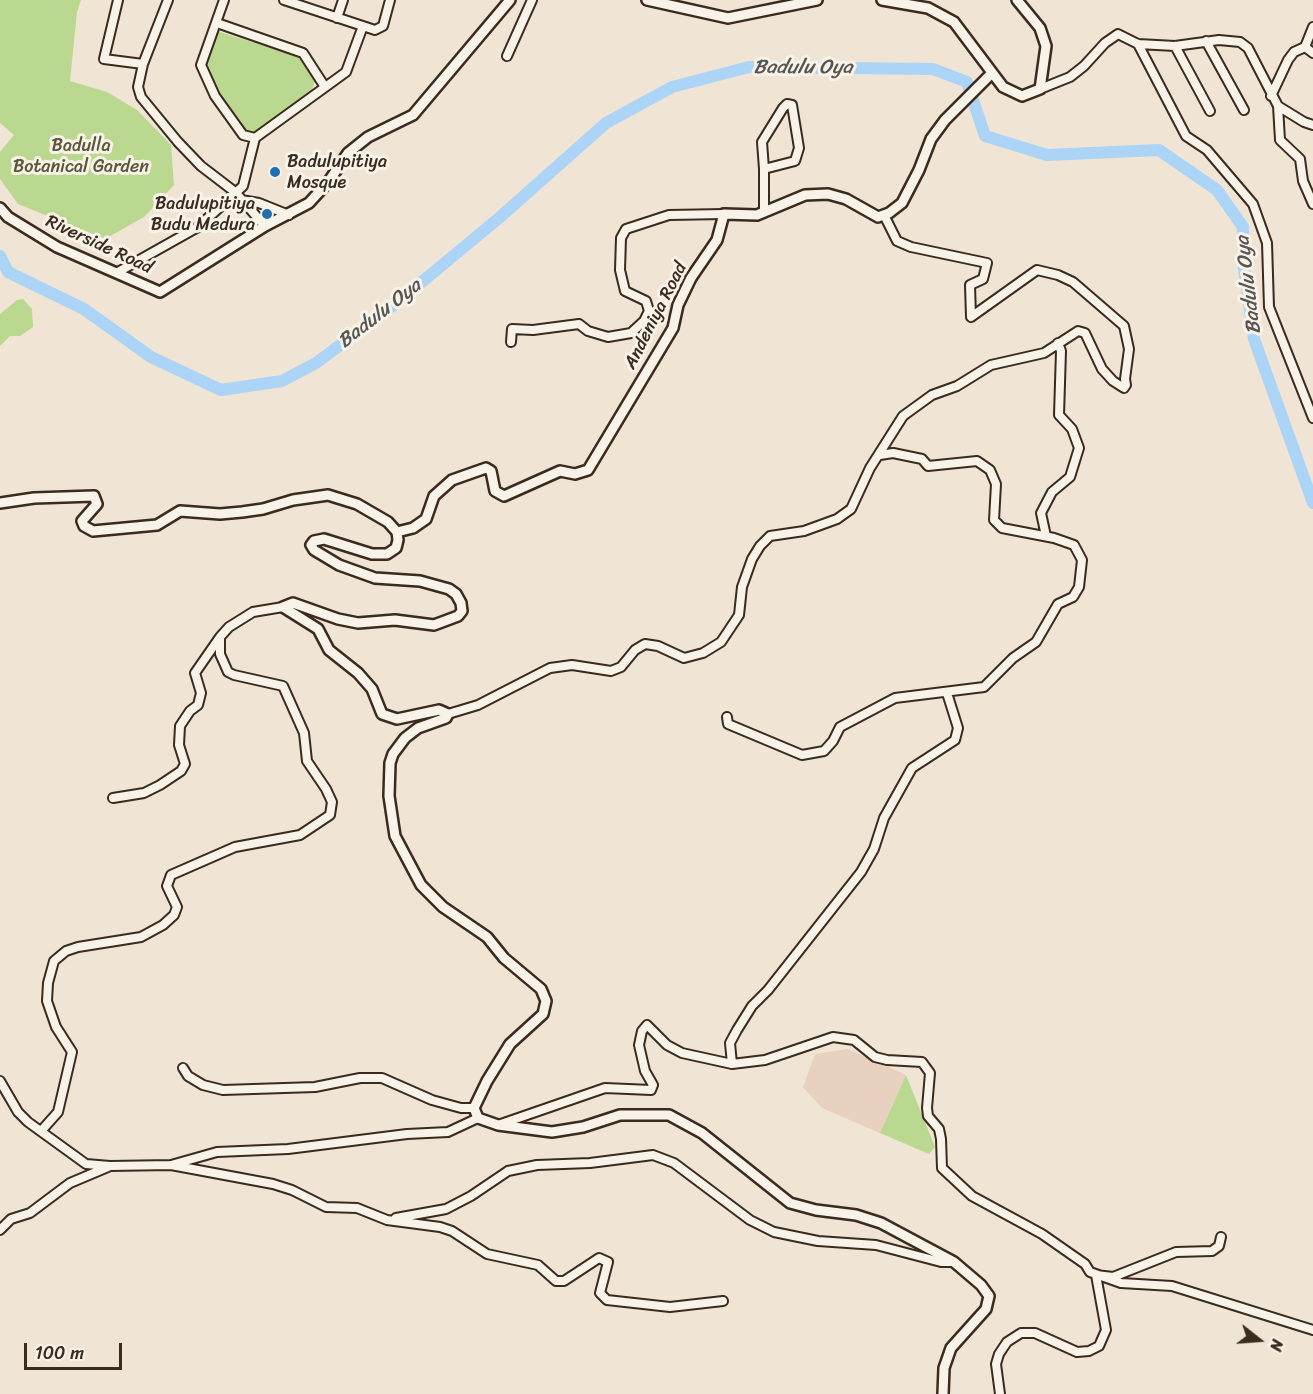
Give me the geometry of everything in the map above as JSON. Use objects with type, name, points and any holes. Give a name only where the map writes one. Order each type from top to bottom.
[{"type":"street","points":[[118,0],[104,59],[143,64]]},
{"type":"street","points":[[168,0],[143,64],[138,87],[141,97],[201,166],[235,192],[265,226]]},
{"type":"street","points":[[224,0],[201,65],[215,96],[243,135],[255,138]]},
{"type":"street","points":[[284,0],[375,30],[383,26],[390,0]]},
{"type":"street","points":[[337,18],[343,0]]},
{"type":"street","name":"Riverside Road","points":[[0,208],[8,217],[57,247],[159,292],[265,226],[309,203],[329,181],[348,153],[368,137],[413,115],[510,0]]},
{"type":"street","points":[[507,56],[532,0]]},
{"type":"street","points":[[647,0],[728,18],[817,0]]},
{"type":"street","points":[[882,0],[928,8],[954,22],[1003,87],[1022,96],[1070,77],[1084,66],[1105,43],[1118,34],[1138,44],[1175,46],[1206,41],[1240,42],[1248,48],[1278,106],[1313,125]]},
{"type":"street","points":[[1020,1],[1040,28],[1046,46],[1040,89]]},
{"type":"street","points":[[217,23],[303,53],[325,87]]},
{"type":"street","points":[[118,272],[198,227],[243,186],[255,138],[346,72],[363,26]]},
{"type":"street","points":[[1271,96],[1288,60],[1294,52],[1305,47],[1313,27]]},
{"type":"street","points":[[1206,41],[1244,110]]},
{"type":"street","points":[[1138,44],[1186,136],[1207,150],[1253,204],[1268,243],[1269,307],[1313,418]]},
{"type":"street","points":[[1175,46],[1210,111]]},
{"type":"street","points":[[1305,47],[1313,53]]},
{"type":"street","points":[[511,342],[512,329],[533,330],[579,324],[588,331],[608,337],[631,333],[644,321],[649,311],[646,301],[626,291],[620,270],[621,238],[626,229],[669,215],[757,215],[805,195],[828,194],[846,199],[878,217],[884,215],[902,203],[931,139],[945,120],[992,73]]},
{"type":"street","points":[[764,169],[795,161],[799,148],[792,105],[787,104],[783,108],[762,142],[764,212]]},
{"type":"street","points":[[1278,106],[1280,140],[1300,159],[1303,181],[1313,204]]},
{"type":"street","points":[[241,200],[289,215]]},
{"type":"street","name":"Andeniya Road","points":[[397,532],[413,528],[426,519],[434,496],[452,480],[486,468],[491,471],[495,491],[504,496],[560,471],[575,474],[588,470],[673,328],[678,305],[691,278],[717,240],[724,214]]},
{"type":"street","points":[[478,1118],[474,1108],[487,1081],[510,1044],[543,1014],[546,1001],[541,989],[504,958],[487,938],[468,922],[443,907],[422,885],[404,856],[395,836],[389,796],[390,763],[393,754],[405,738],[418,728],[446,718],[448,714],[478,705],[550,668],[572,665],[611,671],[621,667],[635,650],[645,644],[658,646],[684,658],[703,653],[721,642],[739,615],[742,587],[760,546],[770,536],[804,531],[837,519],[851,509],[870,468],[903,416],[932,395],[957,386],[991,365],[1044,353],[1078,331],[1085,333],[1102,369],[1113,381],[1124,388],[1129,349],[1124,326],[1073,282],[1058,275],[1037,270],[970,317],[970,285],[983,279],[987,262],[911,248],[897,241],[884,215]]},
{"type":"street","points":[[1046,536],[1041,513],[1052,492],[1070,477],[1079,448],[1072,429],[1059,415],[1060,351],[1058,343]]},
{"type":"street","points":[[727,717],[728,724],[802,755],[824,751],[833,741],[840,727],[896,698],[984,687],[1013,658],[1036,642],[1058,604],[1072,597],[1079,587],[1082,560],[1074,545],[1046,536],[1002,528],[994,520],[996,484],[990,470],[977,460],[928,466],[922,459],[893,453],[880,455]]},
{"type":"street","points":[[0,503],[34,498],[94,496],[97,504],[82,520],[84,526],[93,531],[157,525],[180,511],[220,514],[242,512],[293,500],[328,495],[357,504],[388,522],[397,532],[396,548],[387,554],[372,554],[324,539],[311,544],[314,550],[339,565],[375,578],[420,581],[449,589],[456,594],[461,603],[462,611],[458,616],[434,625],[395,620],[358,622],[338,619],[293,603],[254,612],[229,627],[195,673],[201,693],[198,705],[190,711],[180,726],[178,745],[185,764],[181,771],[144,793],[113,798]]},
{"type":"street","points":[[283,607],[318,628],[329,650],[358,673],[372,689],[382,714],[397,719],[439,710],[448,714]]},
{"type":"street","points":[[42,1130],[58,1112],[72,1052],[56,1027],[47,1001],[48,983],[54,961],[66,951],[78,947],[141,937],[163,925],[174,915],[177,907],[167,886],[171,875],[236,847],[300,835],[330,816],[333,809],[326,789],[307,762],[304,733],[283,686],[228,672],[220,654],[220,637]]},
{"type":"street","points":[[732,1064],[730,1043],[737,1030],[752,1006],[768,990],[861,872],[874,849],[884,818],[912,768],[955,740],[958,728],[947,693]]},
{"type":"street","points":[[498,1125],[604,1088],[651,1090],[653,1084],[645,1071],[639,1045],[642,1031],[647,1025],[667,1045],[682,1053],[732,1064],[765,1060],[833,1037],[854,1040],[875,1057],[922,1062],[930,1073],[928,1116],[939,1129],[942,1168],[972,1196],[1042,1233],[1096,1275],[1121,1283],[1172,1286],[1313,1330]]},
{"type":"street","points":[[183,1068],[188,1076],[203,1085],[223,1090],[315,1087],[360,1078],[382,1078],[432,1100],[461,1108],[474,1108]]},
{"type":"street","points":[[0,1081],[18,1112],[86,1164],[171,1165],[273,1184],[292,1190],[326,1207],[357,1208],[371,1216],[387,1220],[452,1231],[487,1254],[538,1265],[556,1281],[564,1281],[593,1259],[599,1258],[608,1262],[600,1293],[607,1300],[670,1307],[723,1301]]},
{"type":"street","points":[[171,1165],[217,1152],[288,1149],[407,1134],[448,1132],[478,1118],[498,1125],[552,1132],[583,1127],[620,1115],[669,1115],[702,1133],[790,1203],[881,1222],[954,1262],[981,1285],[989,1296],[986,1309],[951,1348],[944,1368],[943,1394]]},
{"type":"street","points":[[387,1220],[446,1209],[471,1196],[508,1171],[537,1165],[590,1163],[653,1155],[674,1163],[750,1220],[774,1232],[818,1241],[876,1245],[941,1262],[954,1262]]},
{"type":"street","points":[[0,1230],[11,1219],[30,1213],[70,1183],[110,1166]]},
{"type":"street","points":[[1096,1275],[1113,1277],[1176,1252],[1212,1251],[1219,1246],[1221,1237]]},
{"type":"street","points":[[1000,1394],[996,1364],[999,1354],[1006,1342],[1021,1333],[1035,1333],[1077,1352],[1089,1351],[1099,1346],[1105,1337],[1106,1330],[1096,1275]]},
{"type":"shaded area","points":[[848,1049],[906,1075],[880,1133],[822,1108],[803,1087],[815,1054]]},
{"type":"green space","name":"Badulla Botanical Garden","points":[[0,0],[81,0],[77,12],[70,81],[107,92],[137,110],[171,145],[174,185],[144,217],[105,239],[18,204],[0,179],[0,152],[14,135],[0,123]]},
{"type":"green space","points":[[217,31],[300,59],[315,81],[310,95],[254,134],[245,131],[215,88],[206,64]]},
{"type":"green space","points":[[23,299],[32,309],[33,327],[20,336],[10,336],[0,346],[0,314],[17,300]]},
{"type":"green space","points":[[906,1075],[935,1147],[929,1154],[880,1133]]},
{"type":"waterway","name":"Badulu Oya","points":[[0,256],[8,272],[84,309],[151,357],[221,390],[282,381],[316,363],[394,305],[499,218],[606,123],[672,87],[749,67],[933,69],[967,82],[985,136],[1047,155],[1159,150],[1217,190],[1243,227],[1244,268],[1254,339],[1313,503]]},
{"type":"place","name":"Badulupitiya Mosque","points":[[275,172]]},
{"type":"place","name":"Badulupitiya Budu Medura","points":[[267,214]]}]
